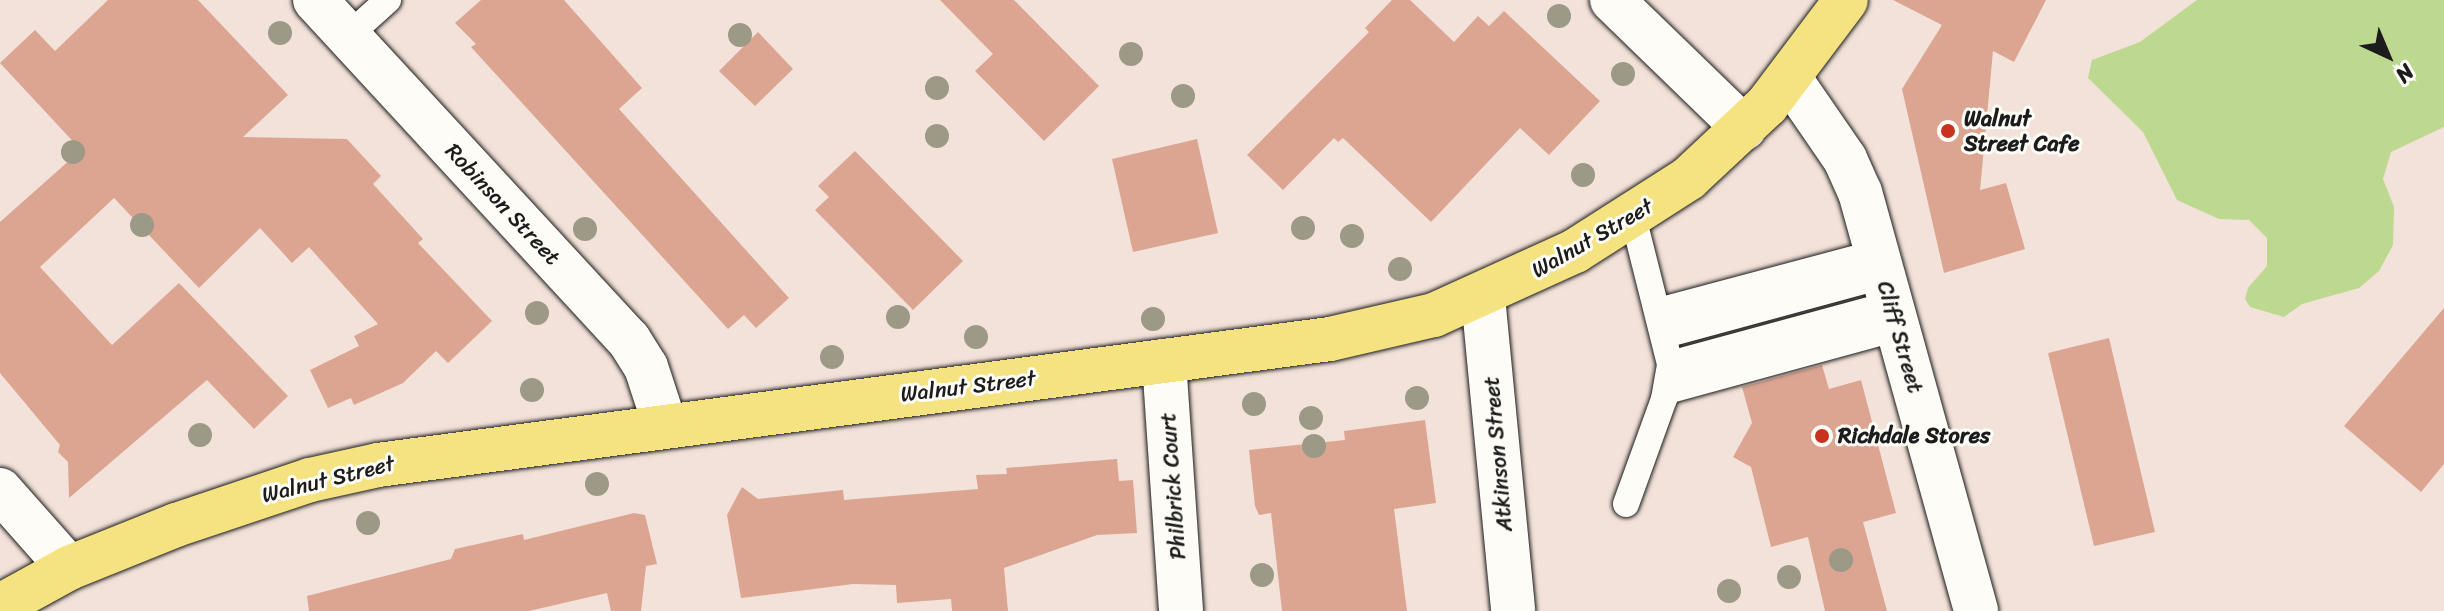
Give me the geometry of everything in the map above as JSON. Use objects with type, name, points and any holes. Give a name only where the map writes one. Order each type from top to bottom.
[{"type":"main road","name":"Walnut Street","points":[[0,606],[69,568],[176,525],[310,480],[462,450],[1367,333],[1483,297],[1633,217],[1689,178],[1744,128],[1790,79],[1846,0]]},
{"type":"street","name":"Robinson Street","points":[[315,0],[629,340],[646,367],[665,425]]},
{"type":"street","points":[[1612,0],[1744,128]]},
{"type":"street","name":"Cliff Street","points":[[1790,79],[1845,159],[1860,192],[1976,611]]},
{"type":"street","name":"Atkinson Street","points":[[1483,297],[1513,611]]},
{"type":"street","name":"Philbrick Court","points":[[1164,361],[1181,611]]},
{"type":"street","points":[[0,490],[69,568]]},
{"type":"lane","points":[[348,36],[388,0]]},
{"type":"lane","points":[[1626,504],[1667,391],[1670,364],[1633,217]]},
{"type":"lane","points":[[1662,323],[1887,290]]},
{"type":"lane","points":[[1670,364],[1887,290]]},
{"type":"lane","points":[[1667,391],[1887,290]]},
{"type":"green space","points":[[2197,0],[2444,0],[2444,127],[2391,152],[2383,179],[2394,207],[2393,245],[2379,271],[2359,288],[2302,304],[2284,317],[2250,307],[2245,299],[2248,288],[2267,266],[2267,238],[2249,220],[2219,219],[2177,200],[2143,132],[2088,78],[2092,60],[2140,42]]},
{"type":"building","points":[[108,0],[198,0],[288,95],[243,137],[347,139],[381,176],[373,184],[423,239],[418,243],[492,321],[448,363],[436,351],[403,383],[354,405],[351,398],[328,408],[310,370],[359,346],[354,336],[378,324],[309,247],[292,263],[260,228],[199,288],[114,198],[40,267],[112,345],[179,283],[288,396],[254,429],[207,380],[69,498],[68,462],[58,452],[60,445],[0,373],[0,222],[81,150],[0,63],[35,30],[55,51]]},
{"type":"building","points":[[481,0],[564,0],[642,88],[619,109],[789,298],[756,328],[744,315],[728,329],[471,47],[476,44],[455,23]]},
{"type":"building","points":[[940,0],[1014,0],[1099,86],[1044,141],[975,71],[993,54]]},
{"type":"building","points":[[1392,0],[1410,0],[1454,42],[1478,16],[1489,26],[1504,11],[1600,101],[1549,155],[1520,128],[1431,222],[1343,138],[1338,142],[1334,138],[1283,190],[1247,155],[1369,32],[1365,28]]},
{"type":"building","points":[[1893,0],[2046,0],[2014,62],[1993,51],[1980,190],[2006,183],[2025,249],[1944,273],[1902,89],[1942,25]]},
{"type":"building","points":[[758,32],[793,69],[755,106],[719,71]]},
{"type":"building","points":[[1197,139],[1218,233],[1133,252],[1112,159]]},
{"type":"building","points":[[855,151],[963,261],[913,310],[815,210],[829,197],[818,186]]},
{"type":"building","points":[[2444,308],[2444,464],[2421,492],[2344,426]]},
{"type":"building","points":[[2109,338],[2155,532],[2094,546],[2048,353]]},
{"type":"building","name":"Richdale Stores","points":[[1822,365],[1829,389],[1861,380],[1896,513],[1863,522],[1887,611],[1825,611],[1808,537],[1771,547],[1751,467],[1733,457],[1752,423],[1742,387]]},
{"type":"building","points":[[1425,420],[1436,503],[1394,509],[1407,611],[1282,611],[1271,513],[1259,515],[1255,506],[1249,450],[1345,440],[1344,431]]},
{"type":"building","points":[[1117,459],[1119,481],[1133,480],[1137,533],[1097,535],[1004,568],[1008,611],[952,611],[951,599],[897,603],[896,585],[853,584],[741,598],[727,515],[742,487],[758,499],[843,490],[844,500],[978,489],[976,475],[1007,474],[1006,468]]},
{"type":"building","points":[[634,513],[645,515],[657,564],[646,566],[641,611],[611,611],[607,593],[529,611],[309,611],[307,596],[451,559],[455,549],[523,534],[524,540]]},
{"type":"place","name":"Walnut Street Cafe","points":[[1948,131]]},
{"type":"place","name":"Richdale Stores","points":[[1822,436]]}]
